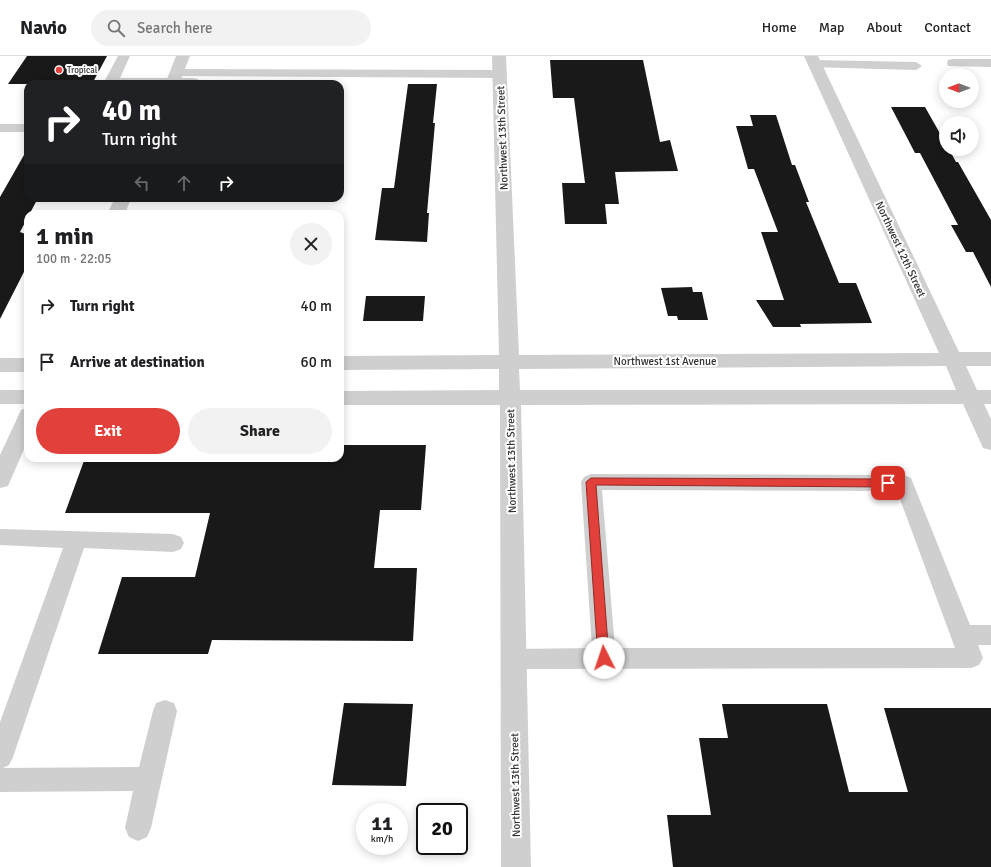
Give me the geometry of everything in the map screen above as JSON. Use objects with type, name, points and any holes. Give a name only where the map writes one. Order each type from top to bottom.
[{"type":"street","points":[[174,80],[184,56]]},
{"type":"street","name":"Northwest 12th Street","points":[[813,60],[991,442]]},
{"type":"street","name":"Northwest 13th Street","points":[[500,65],[510,398],[516,867]]},
{"type":"street","name":"Northwest 1st Avenue","points":[[344,363],[991,359]]},
{"type":"street","points":[[0,365],[24,365]]},
{"type":"street","points":[[0,397],[24,397]]},
{"type":"street","points":[[344,398],[991,397]]},
{"type":"street","points":[[0,480],[24,424]]},
{"type":"lane","points":[[111,80],[124,56]]},
{"type":"lane","points":[[813,60],[916,66]]},
{"type":"lane","points":[[954,63],[991,63]]},
{"type":"lane","points":[[174,80],[500,65]]},
{"type":"lane","points":[[0,128],[24,128]]},
{"type":"lane","points":[[514,659],[971,658],[904,483],[591,482],[604,658]]},
{"type":"lane","points":[[0,537],[172,543]]},
{"type":"lane","points":[[0,757],[76,540]]},
{"type":"lane","points":[[962,635],[991,635]]},
{"type":"lane","points":[[138,828],[165,711]]},
{"type":"lane","points":[[0,780],[149,779]]},
{"type":"building","name":"Tropical","points":[[27,56],[107,56],[94,80],[24,80],[24,84],[8,84]]},
{"type":"building","points":[[550,60],[643,60],[660,142],[670,140],[678,171],[615,172],[619,204],[605,204],[607,224],[565,224],[562,183],[585,183],[574,98],[553,98]]},
{"type":"building","points":[[408,84],[437,84],[427,213],[429,213],[427,242],[375,240],[382,188],[394,188]]},
{"type":"building","points":[[891,107],[925,107],[939,132],[939,156],[953,156],[956,162],[958,162],[991,220],[991,287],[973,252],[966,252],[951,225],[958,225],[920,153],[915,153]]},
{"type":"building","points":[[750,115],[776,115],[792,165],[795,165],[809,202],[806,202],[839,283],[856,283],[872,323],[800,324],[801,327],[773,327],[756,300],[784,300],[761,232],[778,232],[754,169],[748,169],[736,126],[753,126]]},
{"type":"building","points":[[24,155],[24,202],[36,202],[32,210],[24,210],[24,224],[20,232],[24,234],[24,272],[0,319],[0,197]]},
{"type":"building","points":[[692,287],[693,292],[702,292],[708,320],[678,320],[677,316],[668,316],[661,288]]},
{"type":"building","points":[[366,296],[425,296],[423,321],[363,321]]},
{"type":"building","points":[[344,445],[426,445],[421,510],[380,510],[374,568],[417,568],[413,641],[212,640],[208,654],[98,654],[122,577],[195,577],[210,513],[65,513],[84,462],[344,462]]},
{"type":"building","points":[[344,703],[413,704],[406,786],[332,785]]},
{"type":"building","points":[[722,704],[827,704],[849,792],[908,792],[884,708],[991,708],[991,867],[673,867],[667,815],[711,815],[699,738],[728,738]]},
{"type":"place","name":"Tropical","points":[[59,70]]},
{"type":"route","points":[[604,658],[591,482],[888,483]]}]
